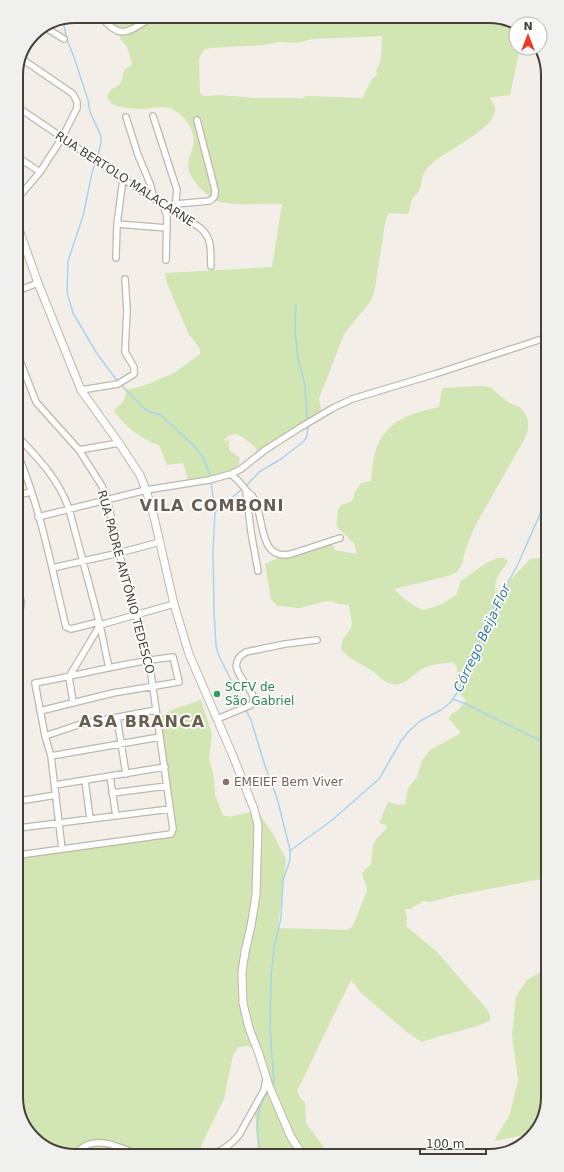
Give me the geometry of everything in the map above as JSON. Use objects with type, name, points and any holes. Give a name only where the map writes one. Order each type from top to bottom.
[{"type":"street","points":[[107,23],[116,31],[126,32],[142,23]]},
{"type":"street","points":[[49,30],[64,39]]},
{"type":"street","points":[[23,192],[40,172],[62,138],[77,108],[77,102],[73,94],[25,60]]},
{"type":"street","name":"RUA BERTOLO MALACARNE","points":[[23,111],[123,179],[163,204],[176,207],[206,232],[210,243],[211,266]]},
{"type":"street","points":[[153,116],[176,190],[176,207],[209,201],[215,196],[215,190],[197,120]]},
{"type":"street","points":[[126,117],[138,155],[151,186],[153,197]]},
{"type":"street","points":[[23,161],[40,172]]},
{"type":"street","points":[[116,258],[117,224],[123,179]]},
{"type":"street","points":[[163,204],[167,217],[166,260]]},
{"type":"street","points":[[117,224],[167,228]]},
{"type":"street","points":[[23,254],[38,283],[81,390],[140,475],[146,490],[174,604],[189,654],[254,809],[258,825],[256,896],[252,926],[244,952],[242,989],[246,1017],[266,1079],[291,1138],[299,1149]]},
{"type":"street","points":[[81,390],[121,383],[134,374],[134,368],[125,352],[127,310],[125,279]]},
{"type":"street","points":[[23,289],[38,283]]},
{"type":"street","points":[[38,517],[146,490],[211,480],[231,474],[241,469],[265,450],[314,419],[352,399],[436,374],[541,339]]},
{"type":"street","name":"RUA PADRE ANTÔNIO TEDESCO","points":[[23,368],[36,402],[79,450],[102,486],[107,499],[119,553],[149,660],[173,829],[171,834],[62,849]]},
{"type":"street","points":[[23,442],[55,479],[64,494],[100,623],[109,668]]},
{"type":"street","points":[[79,450],[119,443]]},
{"type":"street","points":[[23,474],[31,492],[52,568],[66,627],[71,629],[100,623],[136,615],[174,604]]},
{"type":"street","points":[[231,474],[243,484],[246,490],[253,497],[263,533],[272,552],[277,555],[284,556],[340,538]]},
{"type":"street","points":[[246,490],[251,532],[258,571]]},
{"type":"street","points":[[23,494],[31,492]]},
{"type":"street","points":[[52,568],[160,542]]},
{"type":"street","points":[[73,702],[69,677],[100,623]]},
{"type":"street","points":[[217,719],[248,706],[254,696],[237,670],[237,661],[242,654],[285,644],[318,640]]},
{"type":"street","points":[[23,854],[62,849],[51,756],[45,736],[40,711],[35,683],[149,660],[173,657],[179,682],[113,693],[40,711]]},
{"type":"street","points":[[45,736],[81,724],[156,710]]},
{"type":"street","points":[[117,718],[126,774]]},
{"type":"street","points":[[51,756],[160,737]]},
{"type":"street","points":[[55,785],[165,767]]},
{"type":"street","points":[[110,776],[116,816]]},
{"type":"street","points":[[85,780],[90,819]]},
{"type":"street","points":[[112,793],[167,786]]},
{"type":"street","points":[[23,800],[56,795]]},
{"type":"street","points":[[23,828],[170,809]]},
{"type":"street","points":[[224,1149],[239,1135],[264,1090],[266,1079]]},
{"type":"street","points":[[81,1149],[88,1144],[100,1143],[124,1149]]},
{"type":"green space","points":[[111,23],[493,23],[508,27],[508,56],[518,56],[510,95],[490,98],[495,109],[493,117],[487,125],[433,163],[426,170],[418,193],[412,200],[408,214],[389,213],[386,218],[374,294],[370,302],[344,334],[319,399],[322,414],[283,440],[274,440],[269,442],[259,453],[253,445],[237,434],[229,436],[223,440],[229,441],[229,450],[240,458],[239,464],[228,473],[216,477],[188,479],[183,463],[167,465],[159,445],[147,440],[134,431],[122,421],[114,411],[124,401],[125,390],[143,386],[174,373],[200,354],[200,349],[188,333],[167,283],[165,273],[272,267],[282,204],[243,204],[221,202],[216,200],[200,188],[189,171],[188,163],[194,140],[191,129],[181,115],[172,109],[165,107],[137,109],[112,104],[107,97],[111,90],[120,84],[124,72],[131,66],[132,63],[127,47],[121,40],[116,28]],"holes":[[[382,36],[381,59],[376,71],[377,75],[372,79],[362,98],[306,96],[301,99],[254,98],[221,95],[204,96],[200,93],[199,58],[204,50],[210,48],[264,45],[280,42],[296,43],[313,39]]]},
{"type":"green space","points":[[479,386],[490,387],[508,402],[520,407],[526,415],[528,430],[525,438],[475,526],[466,548],[462,564],[457,572],[448,576],[394,589],[402,597],[423,610],[442,604],[456,595],[461,581],[486,563],[498,558],[504,558],[508,561],[496,582],[495,591],[499,592],[530,559],[541,558],[541,879],[457,895],[430,902],[423,901],[411,909],[405,909],[407,919],[406,926],[436,951],[487,1009],[490,1016],[490,1021],[422,1042],[408,1033],[361,993],[351,980],[297,1091],[300,1098],[305,1102],[306,1123],[325,1149],[258,1149],[255,1112],[263,1098],[265,1088],[260,1065],[252,1048],[247,1046],[239,1047],[233,1055],[224,1099],[201,1146],[202,1149],[71,1149],[52,1144],[38,1134],[34,1129],[27,1117],[24,1107],[23,856],[174,836],[158,720],[169,711],[201,700],[212,734],[209,759],[214,777],[215,795],[223,815],[231,816],[249,812],[259,813],[273,834],[286,859],[278,928],[347,930],[351,928],[367,891],[362,873],[371,864],[373,845],[376,839],[387,828],[386,825],[379,823],[388,802],[400,805],[405,804],[408,788],[417,777],[422,760],[430,750],[461,733],[449,719],[451,714],[457,711],[466,701],[456,689],[457,667],[453,662],[436,664],[421,669],[408,680],[399,684],[394,685],[388,683],[371,670],[351,658],[341,649],[343,639],[351,628],[352,623],[349,605],[326,601],[300,608],[277,606],[271,599],[265,564],[280,557],[330,543],[335,550],[357,554],[354,543],[338,528],[338,509],[341,505],[351,502],[361,483],[371,481],[375,453],[379,442],[385,433],[400,420],[408,416],[439,407],[442,388]]},
{"type":"green space","points":[[541,972],[540,1107],[536,1120],[525,1135],[494,1141],[510,1114],[518,1080],[512,1035],[516,996],[527,980]]},
{"type":"waterway","points":[[64,24],[67,40],[88,100],[90,112],[101,136],[97,160]]},
{"type":"waterway","points":[[95,163],[83,216],[68,261],[67,292],[73,313],[96,352],[118,382],[145,409],[161,415],[194,446],[203,457],[211,477]]},
{"type":"waterway","points":[[296,304],[295,330],[298,359],[305,385],[307,419]]},
{"type":"waterway","points":[[247,485],[259,472],[281,459],[304,441],[307,436],[308,426]]},
{"type":"waterway","points":[[211,481],[215,512],[213,551],[216,646],[219,656],[251,720],[265,766],[277,798],[290,850],[290,860],[283,880],[281,918],[274,947],[271,978],[270,1029],[274,1082],[272,1086]]},
{"type":"waterway","points":[[215,512],[241,490]]},
{"type":"waterway","name":"Córrego Beija-Flor","points":[[291,850],[331,821],[379,779],[401,741],[409,731],[420,721],[441,710],[450,703],[461,687],[488,619],[518,564],[541,512]]},
{"type":"waterway","points":[[453,699],[541,741]]},
{"type":"waterway","points":[[260,1149],[257,1129],[259,1113],[264,1097],[269,1091]]},
{"type":"place","name":"SCFV de São Gabriel","points":[[217,694]]},
{"type":"place","name":"EMEIEF Bem Viver","points":[[226,782]]},
{"type":"district","name":"VILA COMBONI","points":[[212,505]]},
{"type":"district","name":"ASA BRANCA","points":[[142,721]]}]
